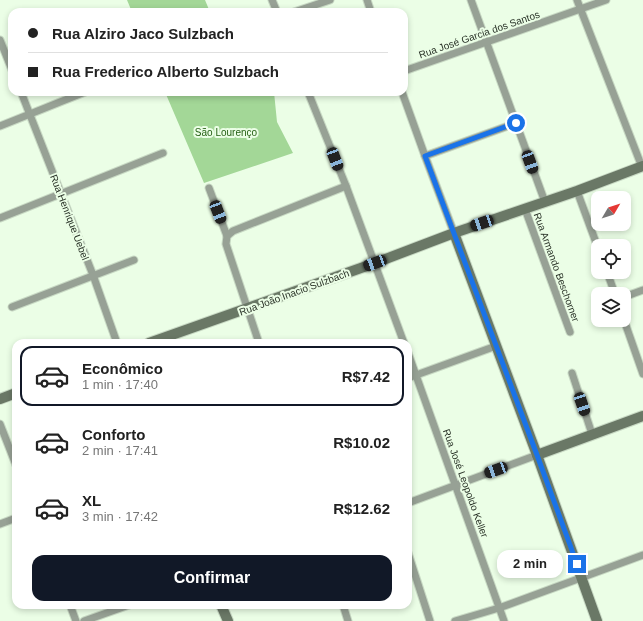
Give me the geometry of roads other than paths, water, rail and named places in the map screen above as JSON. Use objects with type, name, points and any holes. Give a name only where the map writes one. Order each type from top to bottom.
[{"type":"street","points":[[306,8],[330,0]]},
{"type":"street","points":[[471,0],[545,202]]},
{"type":"street","points":[[578,0],[642,167]]},
{"type":"street","name":"Rua José Garcia dos Santos","points":[[408,71],[606,0]]},
{"type":"street","points":[[0,40],[8,60]]},
{"type":"street","name":"Rua Henrique Uebel","points":[[23,96],[93,275],[116,339]]},
{"type":"street","points":[[0,126],[75,96]]},
{"type":"street","points":[[310,96],[346,186],[403,339]]},
{"type":"street","points":[[403,96],[597,621]]},
{"type":"street","points":[[425,156],[516,123]]},
{"type":"street","points":[[0,218],[163,153]]},
{"type":"street","name":"Rua João Inacio Sulzbach","points":[[159,339],[642,167]]},
{"type":"street","points":[[227,236],[233,231],[346,186]]},
{"type":"street","points":[[209,188],[227,236],[226,244],[258,339]]},
{"type":"street","points":[[577,191],[595,239]]},
{"type":"street","name":"Rua Armando Beschorner","points":[[525,209],[570,332]]},
{"type":"street","points":[[12,307],[134,260]]},
{"type":"street","points":[[631,294],[643,290]]},
{"type":"street","points":[[626,327],[643,374]]},
{"type":"street","points":[[412,376],[496,346]]},
{"type":"street","name":"Rua José Leopoldo Keller","points":[[412,364],[504,621]]},
{"type":"street","points":[[572,373],[592,434]]},
{"type":"street","points":[[0,399],[12,394]]},
{"type":"street","points":[[412,502],[643,416]]},
{"type":"street","points":[[0,424],[12,455]]},
{"type":"street","points":[[0,524],[12,520]]},
{"type":"street","points":[[455,621],[499,608],[643,555]]},
{"type":"street","points":[[412,565],[430,621]]},
{"type":"street","points":[[72,609],[76,621]]},
{"type":"street","points":[[84,621],[118,609]]},
{"type":"street","points":[[224,609],[228,621]]},
{"type":"street","points":[[344,609],[348,621]]},
{"type":"park label","name":"São Lourenço","points":[[226,132]]}]
